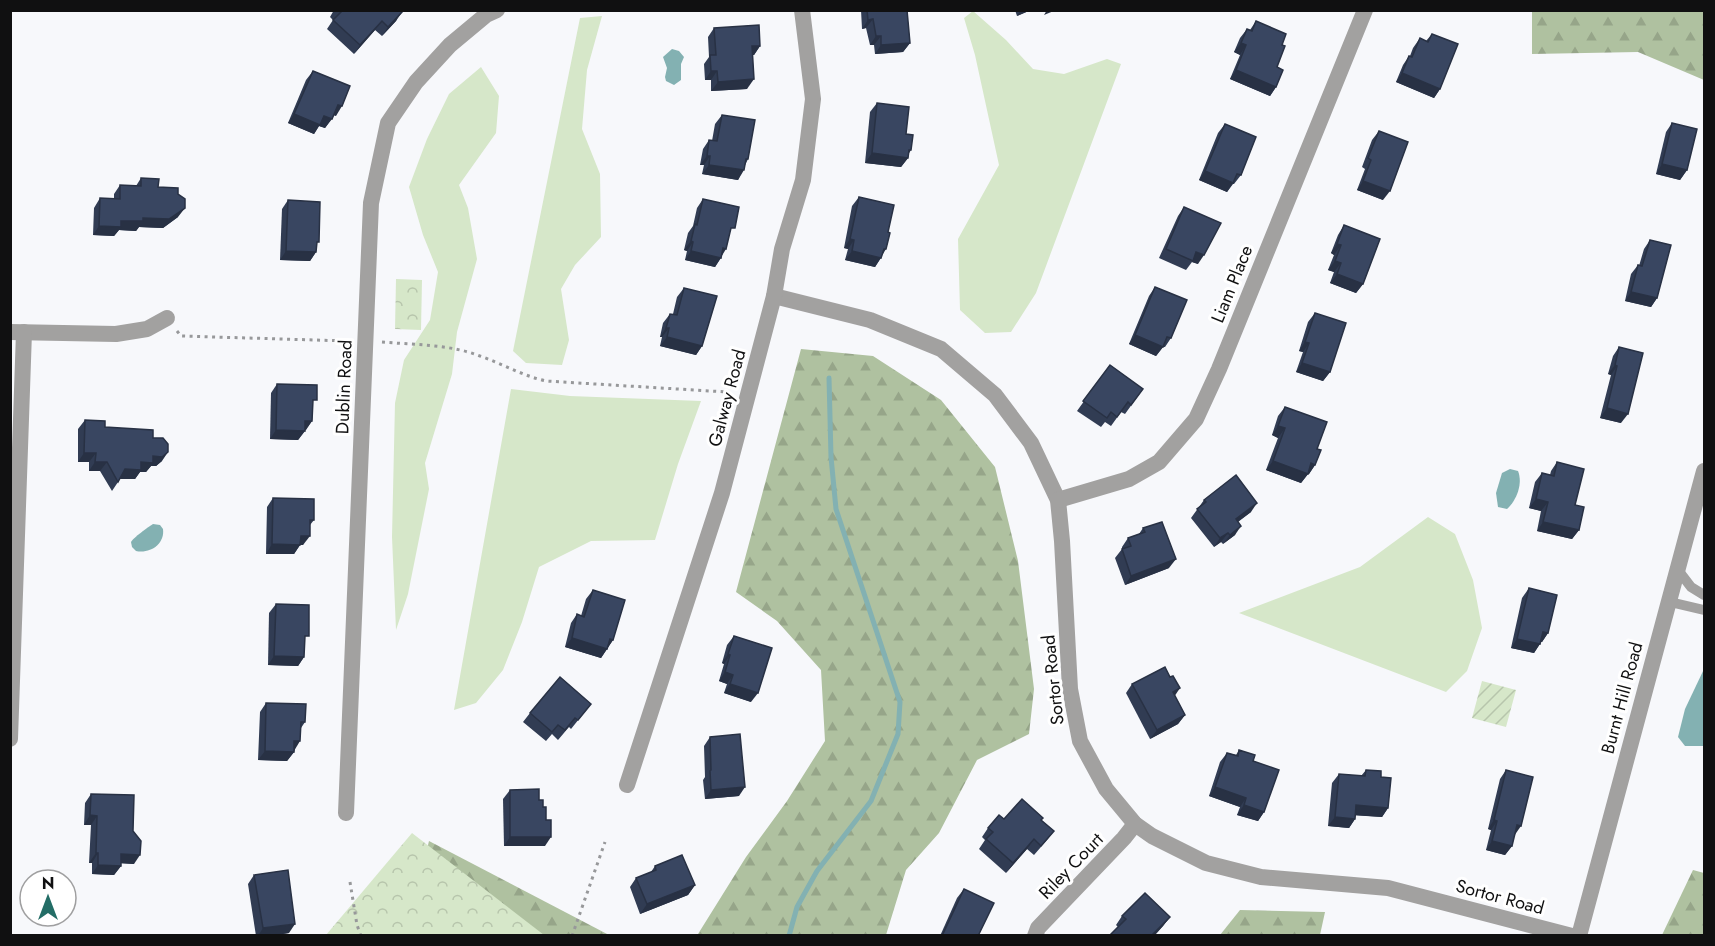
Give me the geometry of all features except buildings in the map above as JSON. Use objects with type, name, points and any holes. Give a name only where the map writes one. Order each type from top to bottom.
[{"type":"street","name":"Dublin Road","points":[[346,813],[371,203],[388,123],[416,82],[450,45],[486,15],[497,10]]},
{"type":"street","name":"Galway Road","points":[[627,785],[722,494],[774,296],[782,249],[803,180],[813,99],[802,10]]},
{"type":"street","name":"Liam Place","points":[[1058,500],[1129,479],[1159,462],[1196,419],[1219,369],[1365,10]]},
{"type":"street","name":"Sortor Road","points":[[774,296],[870,320],[941,349],[995,394],[1031,443],[1058,500],[1070,689],[1080,741],[1106,789],[1135,824],[1152,836],[1206,863],[1261,877],[1388,888],[1572,936]]},
{"type":"street","points":[[10,739],[17,332],[116,334],[147,329],[167,318]]},
{"type":"street","name":"Burnt Hill Road","points":[[1579,936],[1704,471]]},
{"type":"street","name":"Riley Court","points":[[1035,936],[1038,928],[1110,854],[1135,824]]},
{"type":"lane","points":[[1678,570],[1691,587],[1704,595]]},
{"type":"lane","points":[[1670,602],[1704,609]]},
{"type":"path","points":[[167,318],[181,336],[352,341]]},
{"type":"path","points":[[378,342],[438,346],[463,351],[530,378],[546,381],[727,392]]},
{"type":"path","points":[[572,936],[605,842]]},
{"type":"path","points":[[350,882],[361,936]]},
{"type":"green space","points":[[973,11],[1006,40],[1033,69],[1064,74],[1107,59],[1121,64],[1036,293],[1011,332],[985,333],[960,310],[958,239],[999,165],[975,55],[964,18]]},
{"type":"green space","points":[[1532,11],[1704,11],[1704,80],[1638,52],[1532,54]]},
{"type":"green space","points":[[602,16],[587,70],[582,129],[600,174],[601,237],[575,265],[561,289],[569,340],[562,365],[526,363],[513,351],[580,18]]},
{"type":"green space","points":[[481,67],[499,96],[496,133],[459,185],[468,208],[477,259],[457,332],[452,374],[425,463],[429,489],[408,594],[396,630],[392,537],[395,403],[404,360],[430,320],[438,272],[423,235],[409,187],[427,139],[449,94]]},
{"type":"green space","points":[[396,279],[422,280],[421,330],[395,329]]},
{"type":"green space","points":[[801,349],[873,356],[941,400],[995,467],[1018,561],[1034,689],[1029,734],[977,760],[939,833],[906,870],[886,935],[699,935],[746,857],[787,801],[825,741],[821,670],[777,621],[736,592]]},
{"type":"green space","points":[[511,389],[570,396],[701,401],[678,464],[655,540],[591,541],[539,567],[522,622],[503,670],[476,703],[454,710]]},
{"type":"green space","points":[[1428,517],[1455,534],[1473,580],[1482,628],[1467,671],[1446,692],[1239,613],[1360,567]]},
{"type":"green space","points":[[1482,681],[1516,690],[1506,727],[1472,718]]},
{"type":"green space","points":[[412,833],[544,935],[326,935]]},
{"type":"green space","points":[[429,841],[609,935],[406,936]]},
{"type":"green space","points":[[1693,870],[1704,873],[1704,935],[1662,935]]},
{"type":"green space","points":[[1240,910],[1325,912],[1320,935],[1220,935]]},
{"type":"water","points":[[672,49],[679,51],[684,57],[681,64],[681,80],[674,85],[666,81],[667,68],[663,57]]},
{"type":"water","points":[[1510,469],[1518,471],[1520,481],[1516,496],[1507,509],[1498,507],[1496,493],[1502,473]]},
{"type":"water","points":[[153,524],[160,525],[163,529],[162,539],[156,547],[141,552],[136,551],[131,542]]},
{"type":"water","points":[[1704,669],[1704,746],[1685,746],[1678,737],[1685,709]]},
{"type":"waterway","points":[[789,936],[797,907],[817,871],[871,801],[898,734],[900,702],[836,509],[831,457],[829,378]]}]
